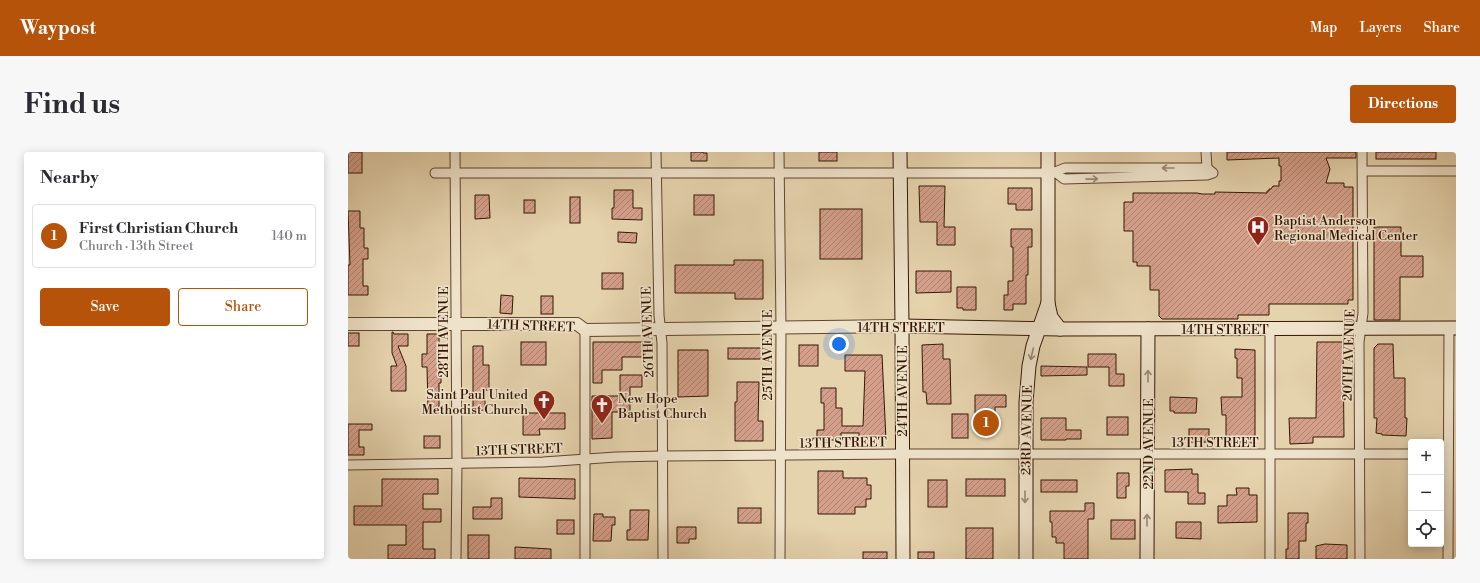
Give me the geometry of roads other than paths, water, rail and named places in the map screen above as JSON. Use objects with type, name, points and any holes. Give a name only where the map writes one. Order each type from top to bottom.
[{"type":"main road","name":"24TH AVENUE","points":[[900,152],[903,559]]},
{"type":"main road","name":"23RD AVENUE","points":[[1048,152],[1052,172],[1048,303],[1051,317],[1060,329]]},
{"type":"main road","name":"23RD AVENUE","points":[[1026,559],[1025,454],[1027,380],[1033,346],[1048,303]]},
{"type":"main road","name":"14TH STREET","points":[[902,326],[1060,329],[1452,328]]},
{"type":"main road","name":"22ND AVENUE","points":[[1147,559],[1148,329]]},
{"type":"street","name":"28TH AVENUE","points":[[455,152],[457,464],[456,559]]},
{"type":"street","name":"26TH AVENUE","points":[[656,152],[659,315],[662,343],[663,559]]},
{"type":"street","name":"25TH AVENUE","points":[[778,152],[781,328],[780,559]]},
{"type":"street","points":[[434,173],[1052,172],[1065,168],[1210,170],[1206,152]]},
{"type":"street","name":"20TH AVENUE","points":[[1360,559],[1359,342],[1363,313],[1362,152]]},
{"type":"street","points":[[1362,172],[1456,171]]},
{"type":"street","name":"14TH STREET","points":[[348,324],[576,324],[585,330],[902,326]]},
{"type":"street","points":[[1448,559],[1445,454],[1452,328]]},
{"type":"street","points":[[1270,329],[1270,559]]},
{"type":"street","points":[[585,330],[585,559]]},
{"type":"street","name":"13TH STREET","points":[[348,465],[457,464],[662,456],[902,454],[1408,454]]},
{"type":"place","name":"Baptist Anderson Regional Medical Center","points":[[1258,246]]},
{"type":"place","name":"Saint Paul United Methodist Church","points":[[544,420]]},
{"type":"place","name":"First Christian Church","points":[[986,423]]},
{"type":"place","name":"New Hope Baptist Church","points":[[602,424]]}]
